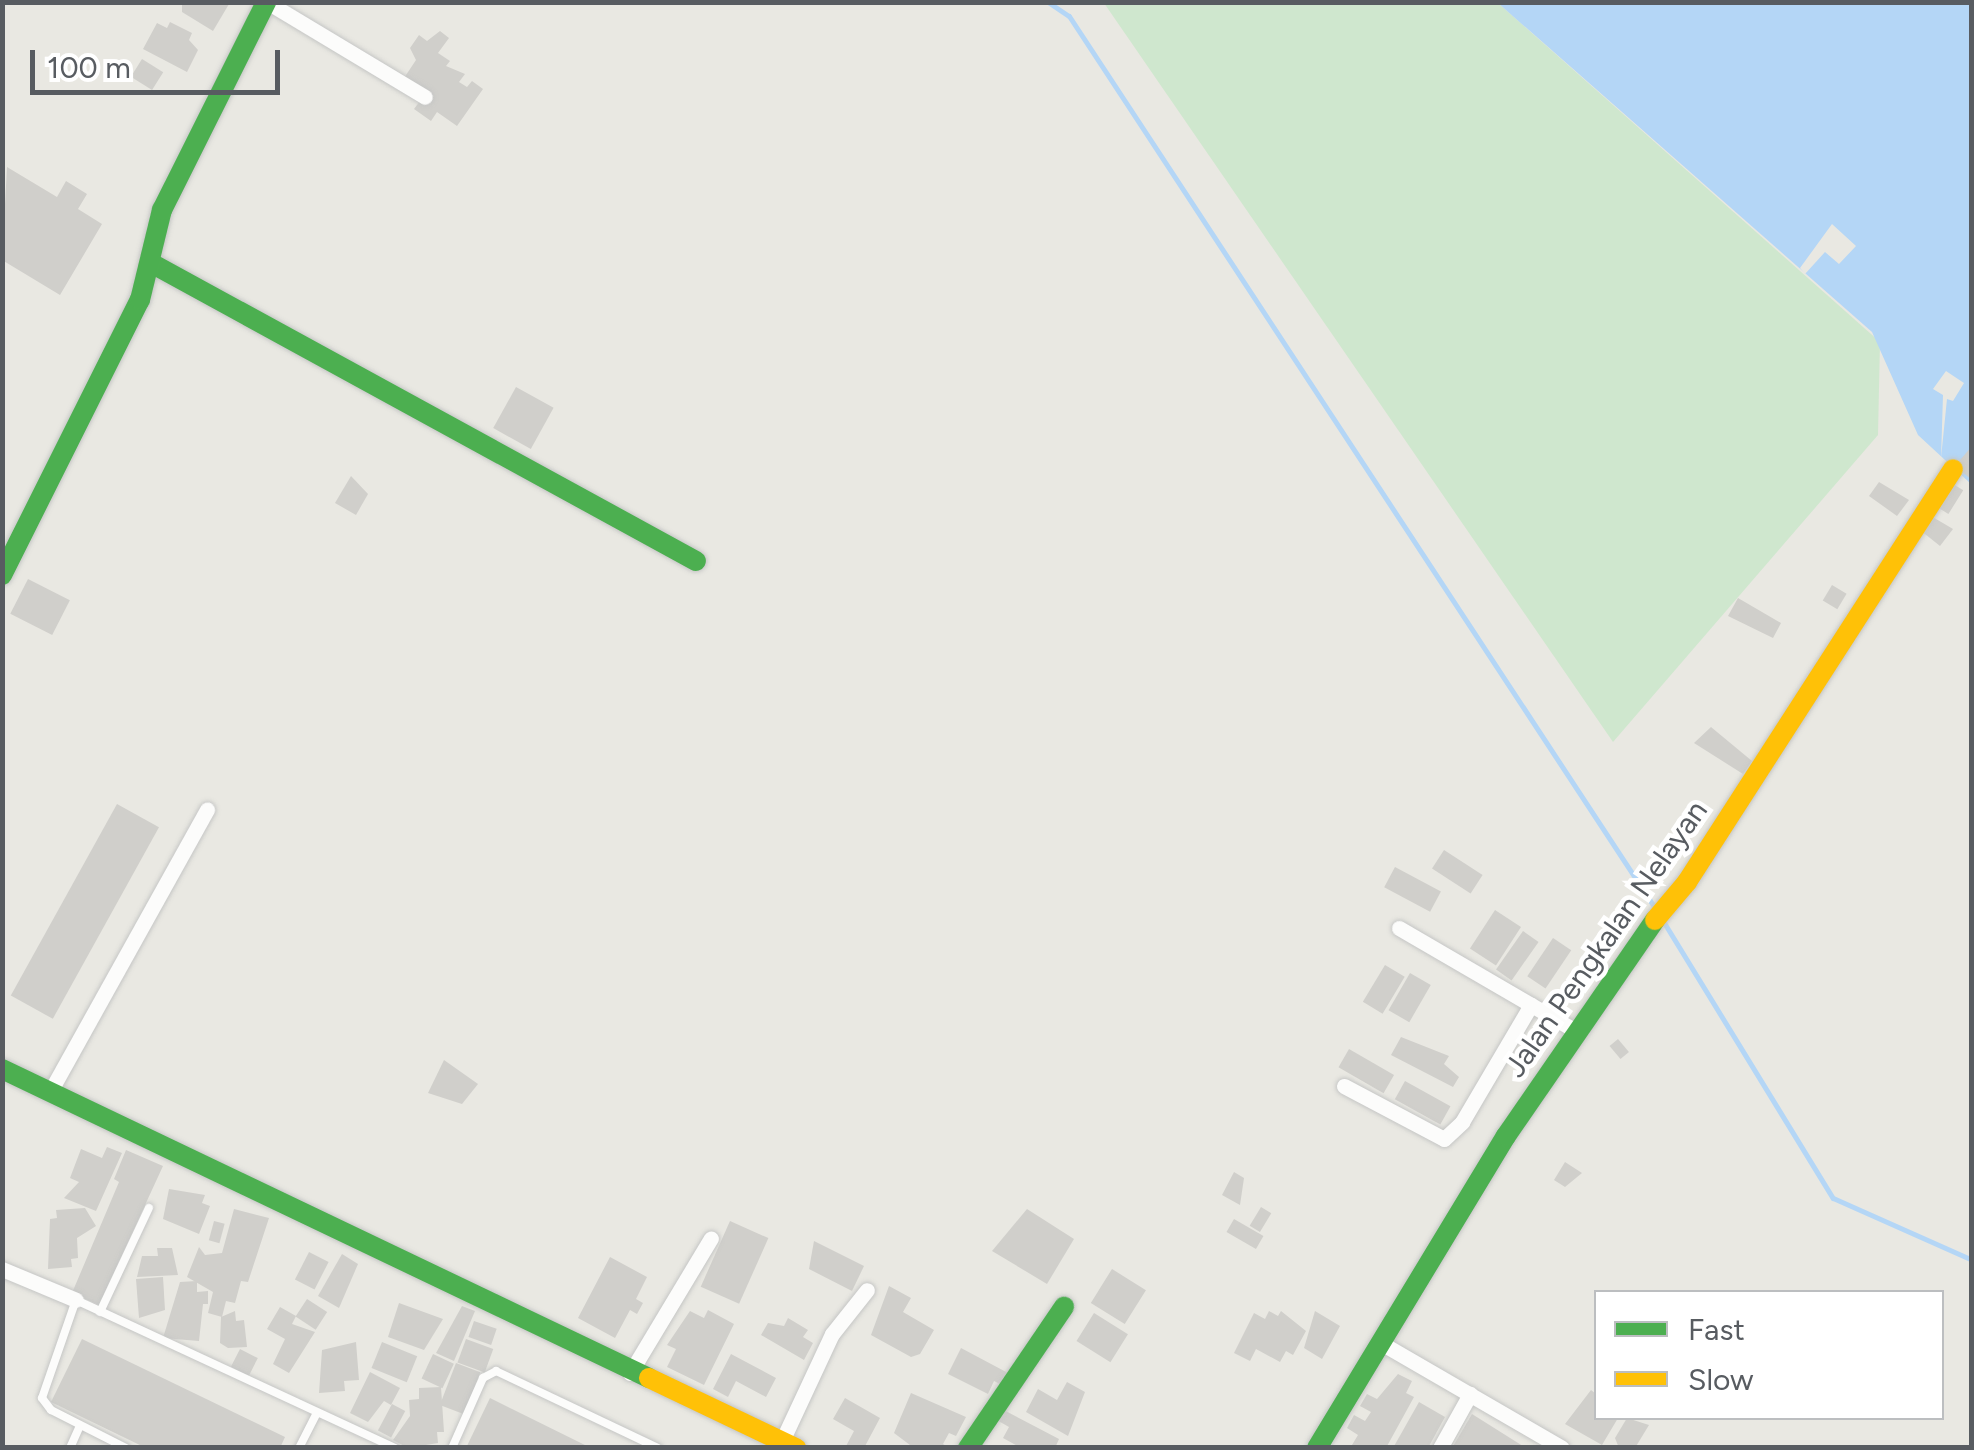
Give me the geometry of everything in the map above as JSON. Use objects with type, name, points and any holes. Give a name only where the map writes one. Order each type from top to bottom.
[{"type":"street","points":[[2,575],[140,300],[162,210],[267,2],[425,97]]},
{"type":"street","points":[[152,263],[696,560]]},
{"type":"street","name":"Jalan Pengkalan Nelayan","points":[[1316,1448],[1576,1031],[1625,956],[1687,882],[1953,470]]},
{"type":"street","points":[[51,1090],[207,810]]},
{"type":"street","points":[[1399,928],[1576,1031]]},
{"type":"street","points":[[1344,1086],[1444,1139],[1462,1122],[1531,1005]]},
{"type":"street","points":[[2,1068],[630,1373],[789,1444],[832,1334],[867,1290]]},
{"type":"street","points":[[630,1373],[711,1238]]},
{"type":"street","points":[[2,1269],[76,1300]]},
{"type":"street","points":[[968,1448],[1064,1307]]},
{"type":"street","points":[[1381,1343],[1562,1448]]},
{"type":"street","points":[[1440,1448],[1470,1394]]},
{"type":"lane","points":[[100,1312],[148,1208]]},
{"type":"lane","points":[[126,1448],[48,1408],[41,1395],[76,1300],[394,1448]]},
{"type":"lane","points":[[452,1448],[483,1378],[496,1371],[658,1448]]},
{"type":"lane","points":[[315,1448],[301,1444],[316,1414]]},
{"type":"lane","points":[[70,1448],[80,1426]]},
{"type":"lane","points":[[626,1448],[630,1438]]},
{"type":"green space","points":[[1104,3],[1498,3],[1880,342],[1878,435],[1613,742]]},
{"type":"water","points":[[1498,3],[1971,3],[1971,484],[1918,435],[1872,332]]},
{"type":"pier","points":[[1832,224],[1856,246],[1839,264],[1825,252],[1805,274],[1800,268]]},
{"type":"pier","points":[[1946,371],[1964,383],[1953,401],[1947,399],[1941,458],[1943,395],[1933,389]]},
{"type":"building","points":[[182,2],[229,4],[213,31],[182,12]]},
{"type":"building","points":[[170,22],[192,33],[189,40],[198,50],[187,72],[143,49],[157,23],[167,28]]},
{"type":"building","points":[[440,31],[449,38],[438,53],[450,61],[446,66],[465,74],[459,82],[467,87],[472,81],[483,89],[457,126],[437,112],[431,121],[414,109],[423,97],[404,78],[416,60],[410,48],[419,35],[427,41]]},
{"type":"building","points":[[142,59],[163,72],[152,90],[131,77]]},
{"type":"building","points":[[7,167],[57,197],[66,181],[87,194],[78,209],[102,224],[60,295],[2,260]]},
{"type":"building","points":[[516,387],[554,408],[531,449],[493,428]]},
{"type":"building","points":[[1972,446],[1972,480],[1955,466]]},
{"type":"building","points":[[351,476],[368,494],[356,515],[335,503]]},
{"type":"building","points":[[1942,477],[1963,490],[1948,514],[1927,501]]},
{"type":"building","points":[[1879,482],[1909,500],[1897,516],[1869,496]]},
{"type":"building","points":[[1931,516],[1953,529],[1940,546],[1920,530]]},
{"type":"building","points":[[28,579],[70,600],[52,635],[10,614]]},
{"type":"building","points":[[1832,585],[1847,594],[1837,609],[1823,600]]},
{"type":"building","points":[[1738,598],[1781,623],[1773,638],[1728,616]]},
{"type":"building","points":[[1711,727],[1752,761],[1743,774],[1694,743]]},
{"type":"building","points":[[117,804],[159,827],[53,1019],[11,996]]},
{"type":"building","points":[[1444,850],[1483,875],[1471,894],[1432,868]]},
{"type":"building","points":[[1395,867],[1441,891],[1430,912],[1384,887]]},
{"type":"building","points":[[1495,910],[1521,927],[1496,965],[1470,949]]},
{"type":"building","points":[[1523,931],[1539,942],[1512,980],[1496,970]]},
{"type":"building","points":[[1553,938],[1571,950],[1546,988],[1527,976]]},
{"type":"building","points":[[1385,965],[1405,977],[1383,1014],[1363,1002]]},
{"type":"building","points":[[1410,973],[1431,985],[1409,1022],[1388,1010]]},
{"type":"building","points":[[1401,1037],[1449,1056],[1444,1064],[1459,1077],[1453,1087],[1391,1055]]},
{"type":"building","points":[[1618,1039],[1629,1052],[1621,1059],[1610,1046]]},
{"type":"building","points":[[1349,1049],[1394,1075],[1384,1093],[1338,1067]]},
{"type":"building","points":[[444,1060],[478,1084],[462,1104],[428,1093]]},
{"type":"building","points":[[1405,1081],[1450,1106],[1440,1125],[1395,1099]]},
{"type":"building","points":[[107,1147],[122,1153],[96,1211],[64,1198],[79,1182],[70,1178],[81,1149],[102,1158]]},
{"type":"building","points":[[126,1150],[163,1166],[99,1305],[72,1293],[119,1182],[114,1179]]},
{"type":"building","points":[[1565,1162],[1582,1173],[1565,1187],[1554,1180]]},
{"type":"building","points":[[1234,1172],[1244,1178],[1240,1205],[1222,1195]]},
{"type":"building","points":[[169,1189],[205,1195],[202,1203],[210,1206],[199,1234],[163,1219]]},
{"type":"building","points":[[1261,1207],[1271,1213],[1260,1232],[1250,1226]]},
{"type":"building","points":[[85,1208],[96,1226],[77,1238],[78,1258],[71,1259],[72,1267],[48,1269],[50,1219],[57,1218],[56,1210]]},
{"type":"building","points":[[234,1209],[269,1218],[248,1282],[241,1281],[235,1303],[226,1301],[222,1317],[208,1313],[213,1292],[187,1277],[199,1247],[205,1255],[222,1253]]},
{"type":"building","points":[[1027,1209],[1074,1239],[1047,1284],[992,1251]]},
{"type":"building","points":[[1234,1219],[1263,1236],[1256,1249],[1226,1232]]},
{"type":"building","points":[[214,1221],[225,1224],[219,1243],[209,1240]]},
{"type":"building","points":[[730,1221],[768,1238],[739,1304],[701,1287]]},
{"type":"building","points":[[814,1241],[864,1266],[852,1291],[809,1269]]},
{"type":"building","points":[[157,1248],[172,1248],[178,1275],[137,1277],[142,1256],[158,1256]]},
{"type":"building","points":[[309,1252],[329,1262],[315,1290],[295,1280]]},
{"type":"building","points":[[342,1254],[358,1264],[339,1308],[318,1296]]},
{"type":"building","points":[[610,1257],[647,1277],[636,1299],[643,1303],[637,1314],[630,1310],[615,1338],[578,1318]]},
{"type":"building","points":[[1112,1269],[1146,1290],[1125,1324],[1091,1303]]},
{"type":"building","points":[[163,1277],[165,1310],[139,1318],[136,1279]]},
{"type":"building","points":[[197,1281],[197,1292],[208,1291],[199,1341],[163,1338],[180,1282]]},
{"type":"building","points":[[889,1286],[911,1298],[903,1312],[934,1330],[920,1354],[911,1357],[871,1335]]},
{"type":"building","points":[[307,1299],[327,1312],[316,1330],[296,1317]]},
{"type":"building","points":[[399,1303],[443,1319],[424,1350],[388,1337]]},
{"type":"building","points":[[462,1306],[475,1311],[454,1361],[436,1353]]},
{"type":"building","points":[[280,1307],[296,1316],[292,1324],[315,1332],[289,1373],[273,1364],[285,1339],[267,1329]]},
{"type":"building","points":[[708,1310],[734,1324],[704,1385],[667,1367],[676,1349],[667,1345],[690,1311],[704,1318]]},
{"type":"building","points":[[235,1311],[236,1321],[244,1320],[247,1347],[228,1348],[220,1343],[221,1317]]},
{"type":"building","points":[[1269,1311],[1278,1316],[1281,1311],[1306,1331],[1293,1355],[1286,1351],[1280,1362],[1256,1349],[1250,1361],[1234,1353],[1254,1313],[1265,1319]]},
{"type":"building","points":[[1315,1311],[1340,1326],[1322,1359],[1304,1348]]},
{"type":"building","points":[[1094,1313],[1128,1334],[1110,1362],[1077,1341]]},
{"type":"building","points":[[788,1318],[808,1330],[803,1337],[813,1343],[804,1360],[761,1335],[768,1323],[784,1326]]},
{"type":"building","points":[[474,1321],[497,1329],[491,1345],[468,1337]]},
{"type":"building","points":[[82,1339],[285,1437],[280,1448],[146,1448],[51,1402]]},
{"type":"building","points":[[466,1339],[493,1349],[485,1372],[457,1362]]},
{"type":"building","points":[[356,1342],[359,1380],[344,1381],[345,1391],[319,1393],[322,1350]]},
{"type":"building","points":[[382,1342],[417,1356],[407,1382],[372,1368]]},
{"type":"building","points":[[961,1348],[1008,1373],[1002,1385],[994,1381],[988,1394],[948,1374]]},
{"type":"building","points":[[240,1349],[258,1358],[249,1376],[231,1367]]},
{"type":"building","points":[[433,1354],[454,1364],[442,1388],[422,1378]]},
{"type":"building","points":[[731,1354],[776,1378],[766,1397],[736,1381],[728,1397],[713,1389]]},
{"type":"building","points":[[456,1363],[480,1372],[464,1414],[440,1405]]},
{"type":"building","points":[[370,1372],[400,1388],[391,1405],[384,1401],[368,1422],[350,1413]]},
{"type":"building","points":[[1398,1374],[1412,1381],[1406,1393],[1414,1397],[1386,1448],[1352,1445],[1358,1435],[1347,1428],[1354,1415],[1365,1421],[1371,1412],[1360,1406],[1367,1394],[1377,1399]]},
{"type":"building","points":[[1067,1382],[1085,1392],[1068,1436],[1026,1412],[1038,1389],[1057,1400]]},
{"type":"building","points":[[441,1387],[444,1432],[437,1432],[438,1443],[408,1448],[393,1440],[410,1416],[409,1400],[419,1399],[419,1388]]},
{"type":"building","points":[[1591,1390],[1594,1420],[1617,1420],[1602,1445],[1565,1424]]},
{"type":"building","points":[[911,1393],[966,1417],[956,1436],[949,1433],[943,1444],[949,1448],[914,1448],[894,1433]]},
{"type":"building","points":[[490,1398],[591,1448],[466,1448]]},
{"type":"building","points":[[845,1398],[880,1418],[864,1448],[845,1448],[854,1431],[833,1419]]},
{"type":"building","points":[[1419,1402],[1445,1417],[1428,1448],[1393,1448]]},
{"type":"building","points":[[392,1404],[405,1411],[391,1438],[378,1430]]},
{"type":"building","points":[[1000,1408],[1059,1439],[1055,1448],[1021,1448],[1003,1438],[1009,1427],[995,1419]]},
{"type":"building","points":[[1472,1414],[1526,1448],[1452,1448]]},
{"type":"building","points":[[1626,1420],[1649,1425],[1635,1448],[1619,1448],[1615,1438]]},
{"type":"waterway","points":[[1048,2],[1069,16],[1657,911]]},
{"type":"waterway","points":[[1663,921],[1833,1198],[1972,1260]]},
{"type":"traffic: fast","points":[[2,575],[140,300],[162,210],[266,2]]},
{"type":"traffic: fast","points":[[151,263],[696,561]]},
{"type":"traffic: fast","points":[[1317,1448],[1506,1136],[1655,920]]},
{"type":"traffic: fast","points":[[2,1069],[649,1378]]},
{"type":"traffic: fast","points":[[968,1448],[1064,1307]]},
{"type":"traffic: slow","points":[[1655,920],[1687,882],[1953,469]]},
{"type":"traffic: slow","points":[[649,1378],[796,1448]]}]
